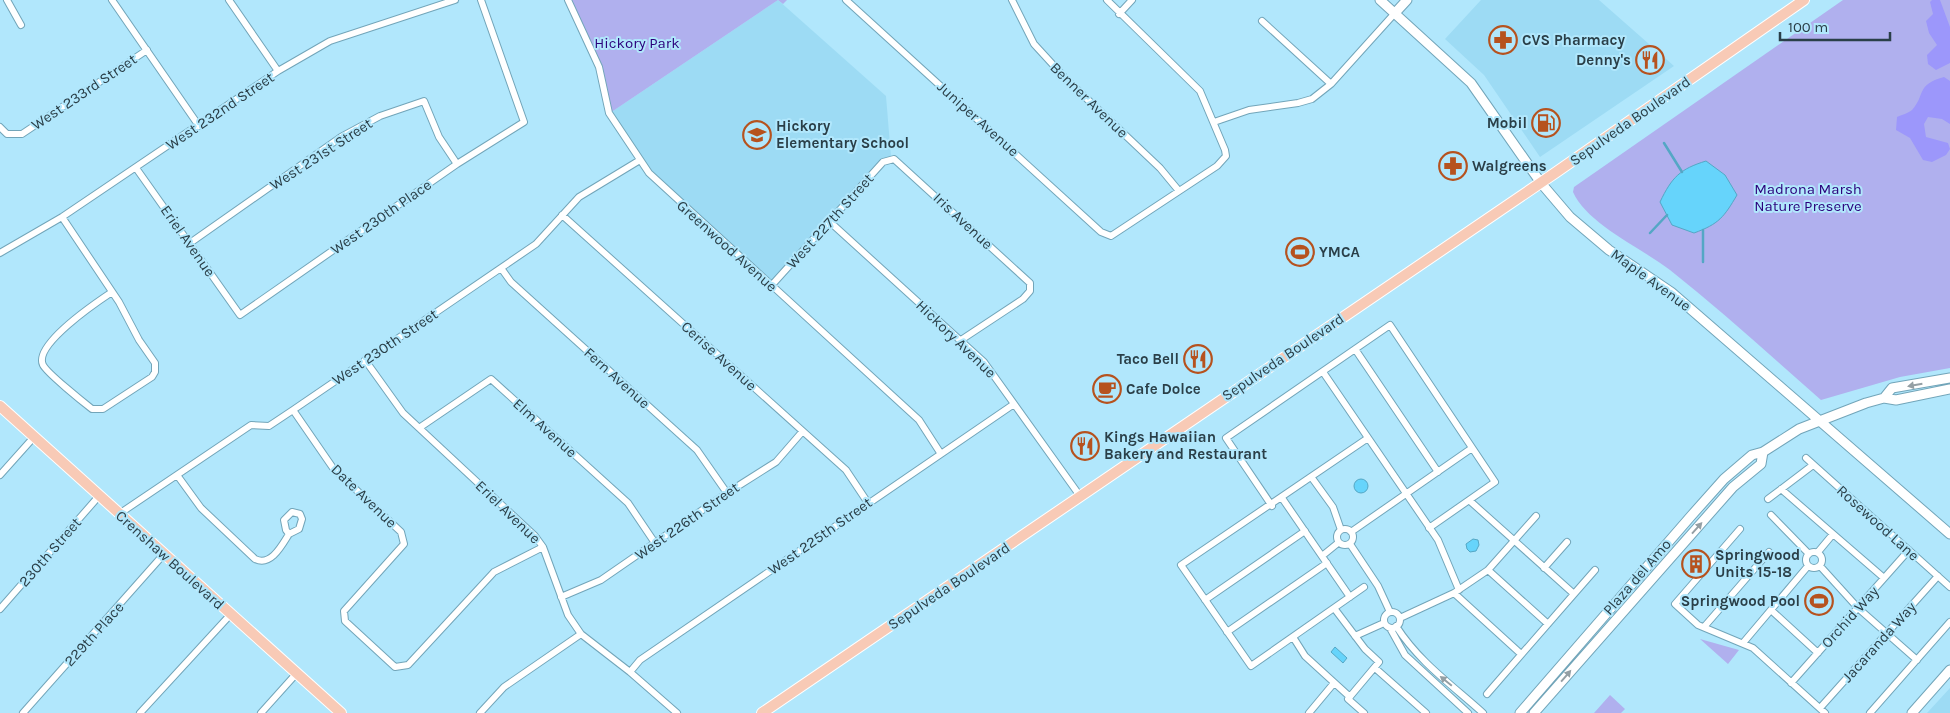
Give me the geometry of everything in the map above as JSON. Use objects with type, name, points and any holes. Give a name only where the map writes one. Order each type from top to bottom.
[{"type":"main road","name":"Maple Avenue","points":[[1380,0],[1471,83],[1554,201],[1587,232],[1671,292],[1950,534]]},
{"type":"main road","points":[[1395,13],[1407,0]]},
{"type":"main road","name":"Sepulveda Boulevard","points":[[762,713],[1541,183],[1804,0]]},
{"type":"main road","name":"Plaza del Amo","points":[[1884,398],[1892,388],[1950,378]]},
{"type":"main road","name":"Plaza del Amo","points":[[1520,713],[1727,476],[1752,455],[1763,452],[1799,429],[1819,420],[1884,398],[1896,400],[1950,389]]},
{"type":"main road","name":"Crenshaw Boulevard","points":[[0,406],[340,713]]},
{"type":"main road","name":"Plaza del Amo","points":[[1534,713],[1639,592],[1737,485],[1761,464],[1763,452]]},
{"type":"main road","points":[[1727,476],[1737,485]]},
{"type":"main road","points":[[1631,585],[1639,592]]},
{"type":"main road","points":[[1912,713],[1950,670]]},
{"type":"street","points":[[7,0],[21,25]]},
{"type":"street","points":[[112,0],[200,126]]},
{"type":"street","points":[[229,0],[278,72]]},
{"type":"street","name":"West 232nd Street","points":[[0,253],[62,217],[278,72],[330,41],[455,0]]},
{"type":"street","name":"West 230th Place","points":[[240,315],[457,164],[524,122],[481,0]]},
{"type":"street","name":"Greenwood Avenue","points":[[568,0],[598,67],[606,106],[640,160],[659,184],[919,420],[941,454]]},
{"type":"street","name":"Juniper Avenue","points":[[846,0],[1102,232],[1110,236],[1179,191]]},
{"type":"street","name":"Benner Avenue","points":[[1012,0],[1034,44],[1066,80],[1160,168],[1179,191]]},
{"type":"street","points":[[1107,0],[1119,14],[1193,81],[1206,102],[1225,150],[1226,156],[1217,166],[1179,191]]},
{"type":"street","points":[[1119,14],[1132,0]]},
{"type":"street","points":[[1214,122],[1250,110],[1312,99],[1331,84],[1395,13]]},
{"type":"street","points":[[1262,21],[1331,84]]},
{"type":"street","name":"West 233rd Street","points":[[0,127],[7,134],[22,134],[147,50]]},
{"type":"street","name":"West 231st Street","points":[[190,243],[341,138],[380,116],[424,101],[438,136],[457,164]]},
{"type":"street","name":"West 227th Street","points":[[771,286],[883,162],[891,158]]},
{"type":"street","name":"Iris Avenue","points":[[891,158],[899,162],[1027,279],[1030,287],[1028,295],[961,340]]},
{"type":"street","name":"West 230th Street","points":[[119,514],[251,425],[269,426],[293,410],[536,244],[579,197],[640,160]]},
{"type":"street","name":"Eriel Avenue","points":[[136,168],[240,315]]},
{"type":"street","name":"Cerise Avenue","points":[[562,215],[846,470],[868,504]]},
{"type":"street","points":[[62,217],[112,292],[139,340],[156,363],[152,377],[103,409],[96,410],[87,405],[42,364],[41,359],[46,348],[74,320],[112,292]]},
{"type":"street","name":"Hickory Avenue","points":[[830,222],[961,340],[991,370],[1080,496]]},
{"type":"street","name":"Fern Avenue","points":[[501,268],[511,282],[697,450],[727,493]]},
{"type":"street","points":[[1272,506],[1226,438],[1390,325],[1495,482],[1429,528]]},
{"type":"street","points":[[1355,349],[1438,472]]},
{"type":"street","name":"Eriel Avenue","points":[[365,360],[403,413],[535,536],[543,548],[568,615],[581,634],[630,672],[677,713]]},
{"type":"street","points":[[1323,372],[1438,540],[1457,591],[1521,654]]},
{"type":"street","name":"Elm Avenue","points":[[418,428],[491,379],[628,504],[655,543]]},
{"type":"street","name":"West 225th Street","points":[[630,672],[640,660],[1014,404]]},
{"type":"street","name":"Date Avenue","points":[[293,410],[333,468],[401,532],[404,544],[344,612],[345,622],[395,667],[408,665],[494,572],[543,548]]},
{"type":"street","name":"West 226th Street","points":[[561,597],[601,580],[727,493],[776,462],[802,432]]},
{"type":"street","points":[[0,475],[34,437]]},
{"type":"street","points":[[1364,587],[1251,666],[1181,565],[1272,506],[1368,438]]},
{"type":"street","points":[[1341,530],[1351,532],[1472,448]]},
{"type":"street","name":"Rosewood Lane","points":[[1806,458],[1950,587]]},
{"type":"street","points":[[1768,499],[1812,464]]},
{"type":"street","points":[[177,475],[201,508],[255,559],[259,561],[269,559],[279,549],[289,534]]},
{"type":"street","points":[[1312,478],[1333,507],[1341,530]]},
{"type":"street","points":[[1781,489],[1884,578]]},
{"type":"street","name":"230th Street","points":[[0,609],[100,496]]},
{"type":"street","points":[[1282,498],[1350,597]]},
{"type":"street","points":[[1470,501],[1513,542],[1574,594]]},
{"type":"street","points":[[1771,515],[1809,554]]},
{"type":"street","points":[[1393,627],[1400,618],[1457,591],[1488,570],[1536,516]]},
{"type":"street","points":[[1740,529],[1675,604],[1698,625],[1753,648],[1822,711]]},
{"type":"street","points":[[1341,530],[1336,537],[1338,543],[1344,546],[1350,544],[1353,538],[1351,532]]},
{"type":"street","points":[[1205,600],[1305,531]]},
{"type":"street","points":[[1809,554],[1818,552],[1833,534]]},
{"type":"street","points":[[1544,568],[1567,542]]},
{"type":"street","points":[[1322,556],[1338,543]]},
{"type":"street","points":[[1350,544],[1378,586],[1390,612]]},
{"type":"street","name":"Orchid Way","points":[[1791,683],[1909,550]]},
{"type":"street","points":[[1704,628],[1769,552]]},
{"type":"street","points":[[1808,566],[1814,568],[1820,566],[1823,560],[1818,552]]},
{"type":"street","name":"229th Place","points":[[23,713],[164,554]]},
{"type":"street","points":[[1808,566],[1806,560],[1809,554]]},
{"type":"street","points":[[1227,632],[1327,563]]},
{"type":"street","points":[[1743,643],[1808,566]]},
{"type":"street","points":[[1820,566],[1858,608],[1917,660]]},
{"type":"street","points":[[1488,570],[1548,624]]},
{"type":"street","points":[[1487,694],[1595,570]]},
{"type":"street","name":"Jacaranda Way","points":[[1822,711],[1887,633],[1938,576]]},
{"type":"street","points":[[1334,608],[1355,636],[1379,662],[1348,699],[1363,713]]},
{"type":"street","points":[[1771,610],[1818,653]]},
{"type":"street","points":[[1384,623],[1384,616],[1390,612],[1396,613],[1400,618]]},
{"type":"street","points":[[140,713],[231,614]]},
{"type":"street","points":[[1870,713],[1950,622]]},
{"type":"street","points":[[1355,636],[1384,623],[1393,627],[1427,666],[1483,713]]},
{"type":"street","points":[[1393,627],[1405,655],[1468,713]]},
{"type":"street","points":[[480,713],[504,687],[581,634]]},
{"type":"street","points":[[1293,637],[1305,656],[1350,697]]},
{"type":"street","points":[[1375,668],[1426,713]]},
{"type":"street","points":[[261,713],[296,674]]},
{"type":"street","points":[[1309,713],[1334,684]]},
{"type":"shaded area","name":"Hickory Elementary School","points":[[778,0],[886,96],[891,157],[771,285],[650,173],[610,113]]},
{"type":"shaded area","points":[[1481,0],[1599,0],[1674,66],[1540,157],[1484,75],[1445,39]]},
{"type":"shaded area","points":[[1932,0],[1940,0],[1950,27],[1950,63],[1936,70],[1928,64],[1927,55],[1937,45],[1929,33],[1926,21],[1933,14],[1930,2]]},
{"type":"shaded area","points":[[1944,77],[1950,81],[1950,124],[1942,119],[1928,117],[1924,124],[1926,137],[1948,143],[1950,149],[1946,155],[1932,162],[1923,160],[1910,138],[1896,130],[1897,117],[1912,110],[1922,91],[1929,83]]},
{"type":"shaded area","points":[[1706,161],[1725,175],[1737,195],[1720,219],[1694,233],[1672,225],[1660,202],[1678,175],[1690,167]]},
{"type":"shaded area","points":[[1361,479],[1366,481],[1368,486],[1366,491],[1361,493],[1356,491],[1354,486],[1356,481]]},
{"type":"shaded area","points":[[1473,539],[1478,540],[1479,545],[1476,551],[1470,552],[1466,544]]},
{"type":"shaded area","points":[[1335,647],[1347,658],[1343,663],[1331,652]]},
{"type":"shaded area","points":[[1950,688],[1950,713],[1927,713]]},
{"type":"green space","name":"Hickory Park","points":[[569,0],[778,0],[610,113],[604,85]]},
{"type":"green space","points":[[778,0],[787,0],[783,4]]},
{"type":"green space","name":"Madrona Marsh Nature Preserve","points":[[1843,0],[1950,0],[1950,368],[1900,377],[1821,400],[1670,270],[1590,215],[1580,204],[1573,192],[1574,187]]},
{"type":"green space","points":[[1700,639],[1739,650],[1728,664]]},
{"type":"green space","points":[[1610,695],[1625,709],[1621,713],[1594,713]]},
{"type":"waterway","points":[[1664,143],[1682,172]]},
{"type":"waterway","points":[[1650,233],[1667,215]]},
{"type":"waterway","points":[[1703,230],[1703,262]]},
{"type":"place","name":"CVS Pharmacy","points":[[1503,40]]},
{"type":"place","name":"Denny's","points":[[1650,60]]},
{"type":"place","name":"Mobil","points":[[1546,123]]},
{"type":"place","name":"Hickory Elementary School","points":[[757,135]]},
{"type":"place","name":"Walgreens","points":[[1453,166]]},
{"type":"place","name":"YMCA","points":[[1300,252]]},
{"type":"place","name":"Taco Bell","points":[[1198,359]]},
{"type":"place","name":"Cafe Dolce","points":[[1107,389]]},
{"type":"place","name":"Kings Hawaiian Bakery and Restaurant","points":[[1085,446]]},
{"type":"place","name":"Springwood Units 15-18","points":[[1696,564]]},
{"type":"place","name":"Springwood Pool","points":[[1819,601]]}]
